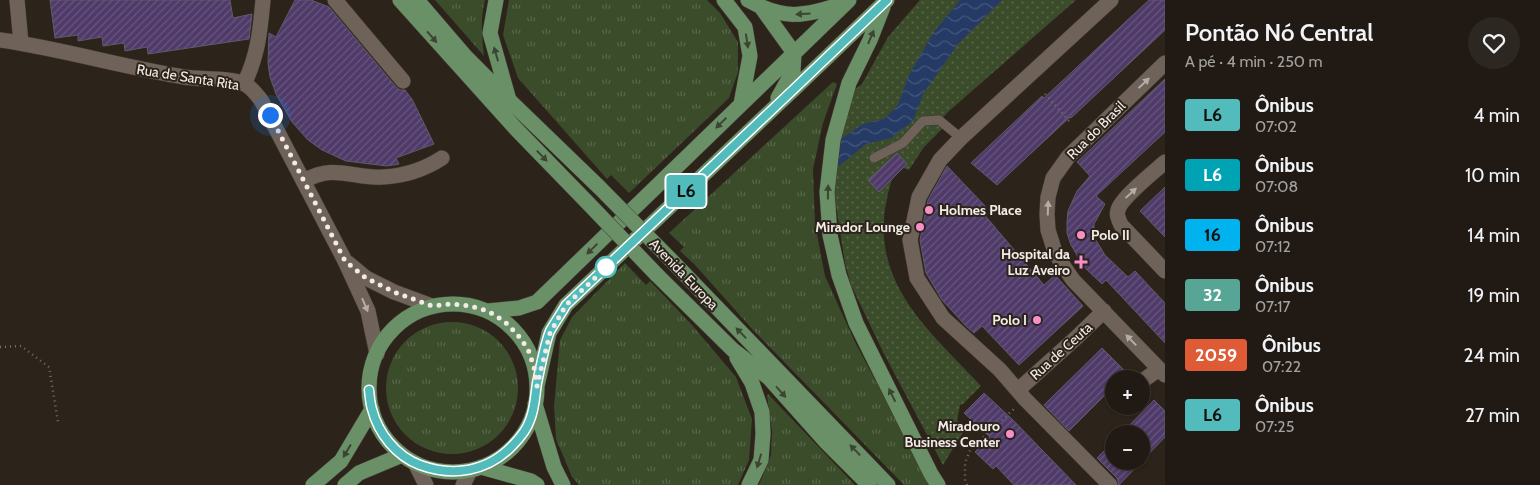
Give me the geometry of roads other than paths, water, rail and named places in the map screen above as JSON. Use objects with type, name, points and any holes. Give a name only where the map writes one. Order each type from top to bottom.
[{"type":"main road","name":"Avenida Europa","points":[[400,0],[516,129],[656,275],[733,350],[769,378],[826,442],[869,485]]},
{"type":"main road","name":"Avenida Europa","points":[[417,0],[466,56],[671,260],[888,485]]},
{"type":"main road","points":[[496,0],[490,33],[510,101]]},
{"type":"main road","points":[[724,0],[745,27],[750,56],[741,104]]},
{"type":"main road","points":[[537,386],[534,367],[528,349],[504,321],[488,311],[470,306],[451,304],[432,306],[415,313],[399,324],[386,337],[376,354],[370,372],[369,390],[372,409],[378,427],[389,442],[408,459],[434,470],[454,472],[476,469],[491,463],[507,452],[520,438],[530,422],[550,333],[566,305],[886,1]]},
{"type":"main road","points":[[886,1],[849,84],[833,140],[828,192],[830,234],[839,275],[856,323],[938,485]]},
{"type":"main road","points":[[488,311],[519,308],[537,302],[848,2]]},
{"type":"main road","points":[[755,4],[788,15],[812,13],[848,2]]},
{"type":"main road","points":[[755,4],[794,53],[793,71],[773,109]]},
{"type":"main road","points":[[733,350],[752,383],[762,412],[761,460],[749,485]]},
{"type":"main road","points":[[535,404],[554,467],[563,485]]},
{"type":"main road","points":[[313,485],[341,460],[372,409]]},
{"type":"main road","points":[[345,485],[359,473],[408,459]]},
{"type":"main road","points":[[476,469],[531,481],[537,485]]},
{"type":"street","points":[[17,0],[21,43]]},
{"type":"street","points":[[244,84],[252,67],[260,37],[263,0]]},
{"type":"street","points":[[335,0],[403,82]]},
{"type":"street","points":[[1110,485],[1000,370],[943,318],[917,278],[910,240],[919,198],[940,160],[1111,0]]},
{"type":"street","name":"Rua de Santa Rita","points":[[0,40],[186,78],[244,84],[253,90],[262,100],[345,261],[368,311],[376,354]]},
{"type":"street","name":"Rua do Brasil","points":[[1162,372],[1073,280],[1054,249],[1048,230],[1047,214],[1048,197],[1054,178],[1068,157],[1165,63]]},
{"type":"street","points":[[304,181],[315,174],[340,171],[383,177],[410,173],[442,158]]},
{"type":"street","points":[[1165,162],[1124,200],[1118,210],[1118,218],[1121,225],[1165,271]]},
{"type":"street","name":"Rua de Santa Rita","points":[[345,261],[366,278],[394,292],[432,306]]},
{"type":"street","name":"Rua de Ceuta","points":[[1021,394],[1104,311]]},
{"type":"street","points":[[1150,378],[1162,372]]},
{"type":"street","points":[[408,459],[426,485]]},
{"type":"street","points":[[462,485],[476,469]]},
{"type":"lane","points":[[874,158],[903,143],[923,121],[939,120],[962,138]]},
{"type":"water","points":[[960,0],[1002,0],[958,44],[923,94],[913,121],[891,138],[866,144],[838,167],[841,139],[863,124],[884,119],[898,105],[908,77],[933,33]]},
{"type":"place","name":"Holmes Place","points":[[929,210]]},
{"type":"place","name":"Mirador Lounge","points":[[920,227]]},
{"type":"place","name":"Polo II","points":[[1081,235]]},
{"type":"place","name":"Hospital da Luz Aveiro","points":[[1081,262]]},
{"type":"place","name":"Polo I","points":[[1037,320]]},
{"type":"place","name":"Miradouro Business Center","points":[[1010,434]]}]
